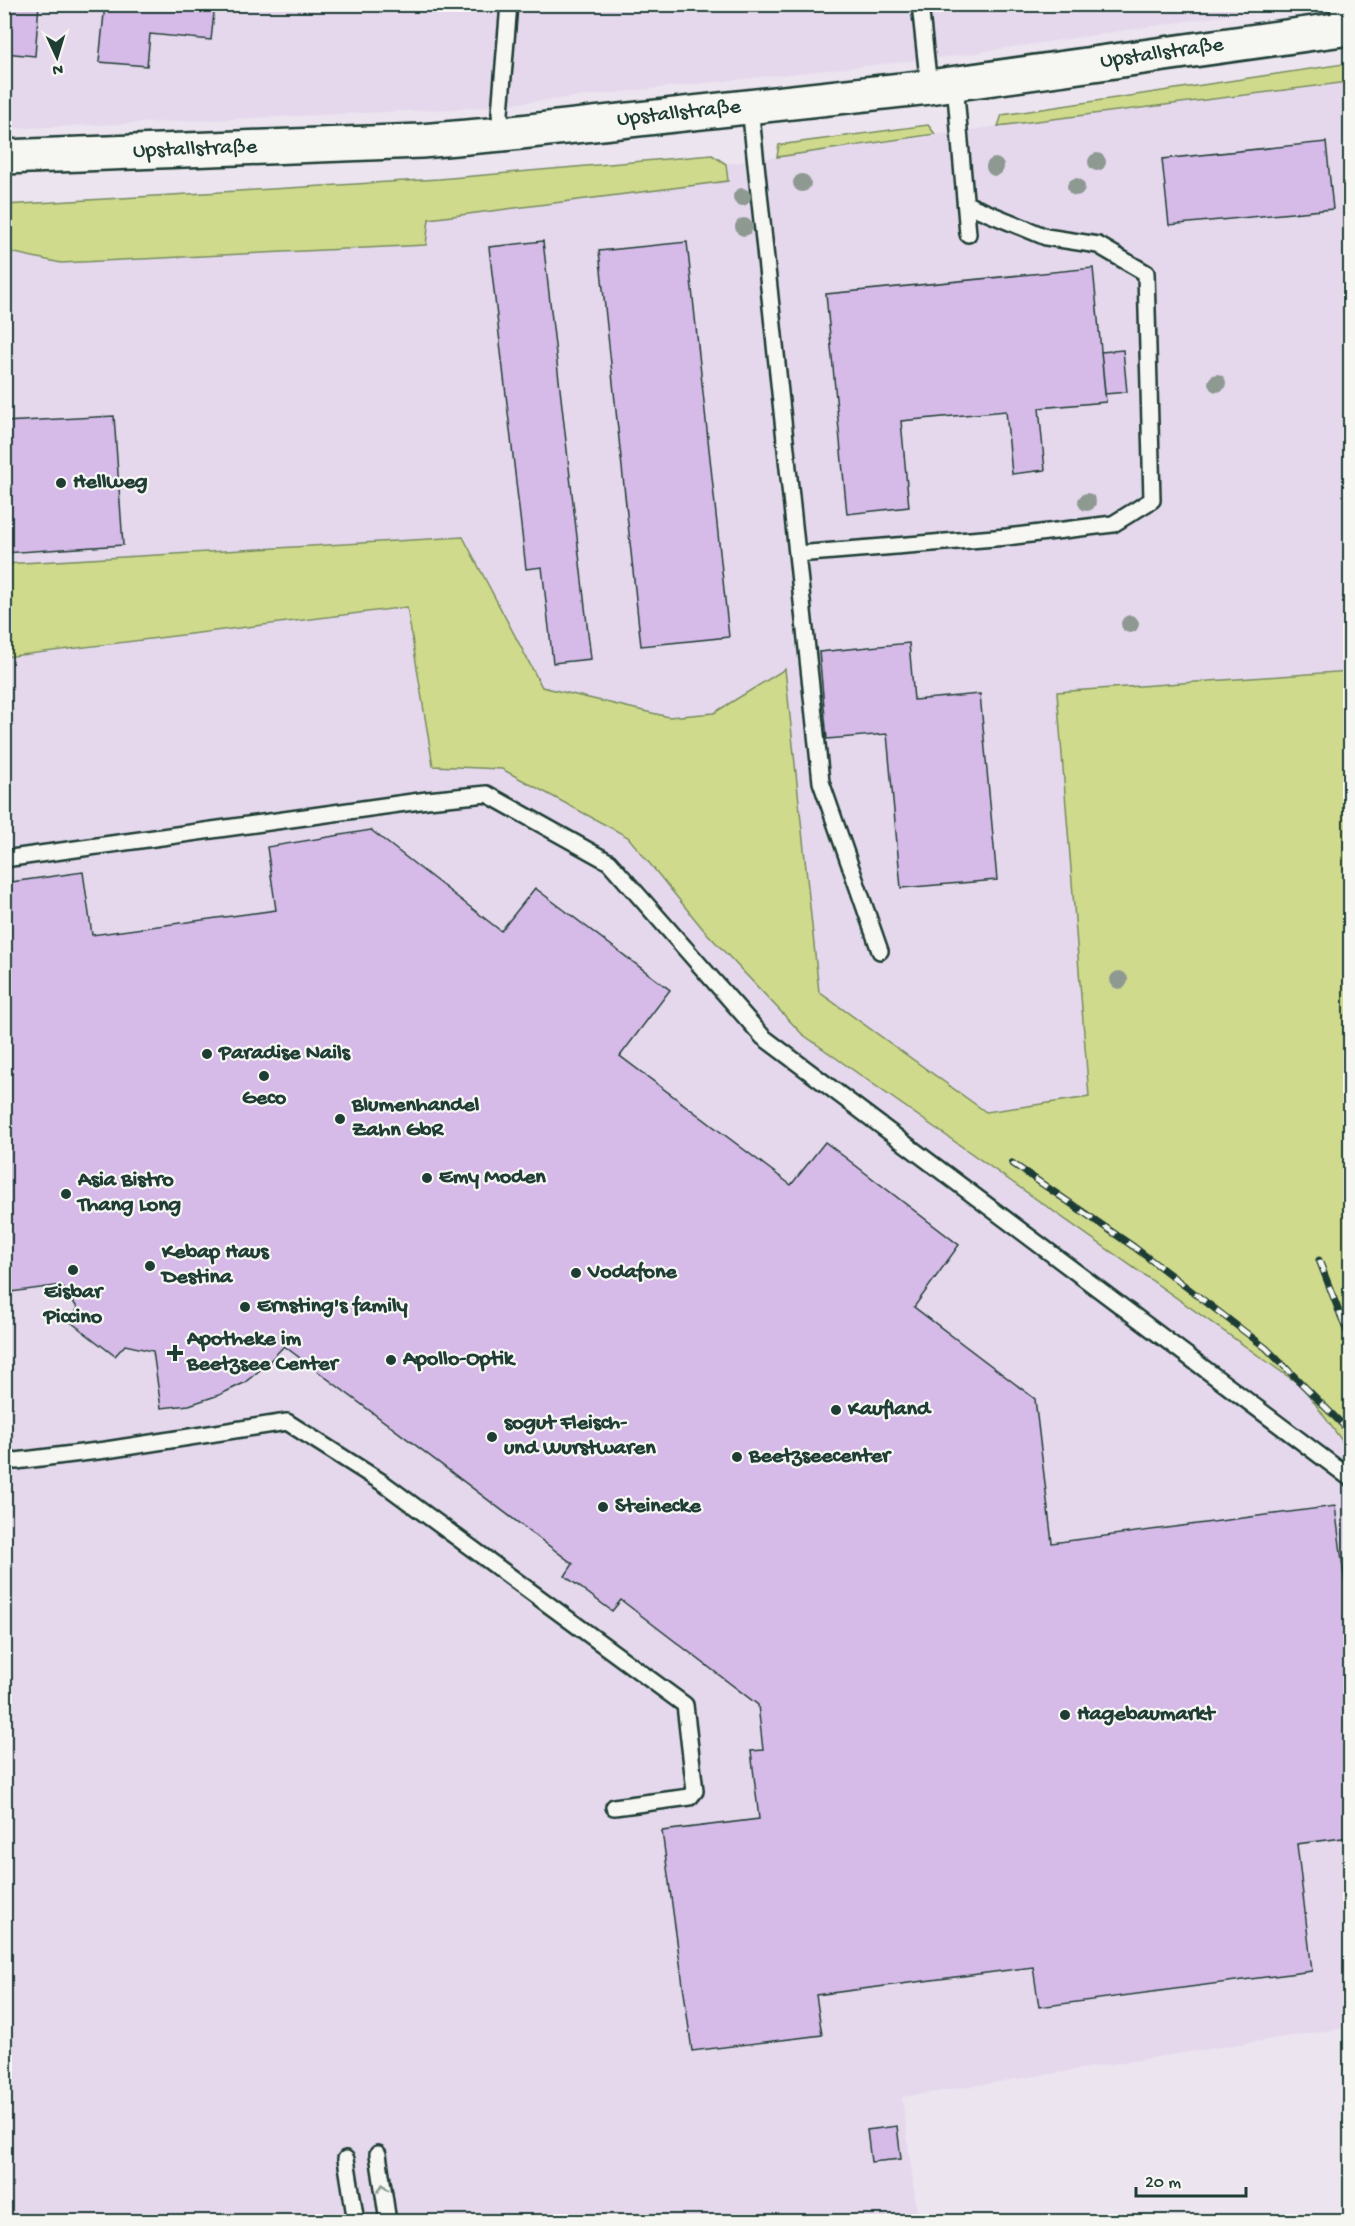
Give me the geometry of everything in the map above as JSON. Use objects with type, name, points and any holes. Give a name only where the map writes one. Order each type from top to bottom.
[{"type":"street","name":"Upstallstraße","points":[[4,157],[421,141],[502,134],[942,85],[1343,21]]},
{"type":"lane","points":[[502,134],[500,112],[509,4]]},
{"type":"lane","points":[[920,4],[942,85],[966,204],[968,234]]},
{"type":"lane","points":[[750,107],[821,782],[880,951]]},
{"type":"lane","points":[[797,554],[1007,537],[1113,524],[1152,500],[1146,273],[1098,245],[1046,237],[966,204]]},
{"type":"lane","points":[[4,859],[427,800],[487,794],[609,862],[763,1036],[1350,1478]]},
{"type":"lane","points":[[4,1458],[16,1461],[106,1450],[287,1422],[383,1483],[686,1705],[695,1791],[690,1797],[614,1807]]},
{"type":"lane","points":[[378,2154],[388,2222]]},
{"type":"lane","points":[[346,2159],[356,2222]]},
{"type":"shaded area","points":[[4,5],[1294,5],[947,57],[473,108],[5,129]]},
{"type":"shaded area","points":[[1348,81],[1350,91],[1350,671],[1057,693],[1089,1098],[986,1112],[819,992],[785,669],[714,713],[669,717],[542,687],[463,537],[5,564],[5,251],[61,263],[426,245],[428,219],[727,181],[726,164]]},
{"type":"shaded area","points":[[408,607],[433,766],[502,769],[628,837],[703,929],[802,1034],[1303,1387],[1350,1452],[1350,2027],[902,2097],[918,2221],[5,2221],[4,657]]},
{"type":"green space","points":[[1350,63],[1350,91],[1348,82],[998,126],[1002,115]]},
{"type":"green space","points":[[928,125],[935,134],[777,157],[779,145]]},
{"type":"green space","points":[[712,155],[726,164],[728,181],[429,219],[426,245],[61,263],[5,251],[5,205],[439,179]]},
{"type":"green space","points":[[463,537],[542,687],[669,717],[714,713],[785,669],[819,992],[986,1112],[1089,1097],[1057,692],[1350,671],[1350,1452],[1303,1387],[802,1034],[703,929],[628,837],[502,769],[433,766],[407,607],[5,657],[5,564]]},
{"type":"building","points":[[4,4],[39,4],[35,56],[4,53]]},
{"type":"building","points":[[105,4],[215,4],[211,40],[150,34],[147,66],[99,62]]},
{"type":"building","points":[[1326,142],[1333,209],[1169,225],[1162,159]]},
{"type":"building","points":[[543,241],[591,659],[553,663],[542,567],[526,569],[489,247]]},
{"type":"building","points":[[687,242],[729,637],[641,646],[599,251]]},
{"type":"building","points":[[1093,268],[1106,402],[1039,408],[1045,470],[1012,474],[1006,411],[901,421],[909,507],[847,514],[826,294]]},
{"type":"building","points":[[1123,350],[1127,392],[1105,394],[1101,352]]},
{"type":"building","name":"Hellweg","points":[[114,416],[123,545],[4,553],[4,422]]},
{"type":"building","points":[[909,643],[914,700],[980,694],[997,880],[901,888],[887,734],[827,739],[819,652]]},
{"type":"building","name":"Beetzseecenter","points":[[371,830],[501,931],[535,888],[670,990],[620,1056],[791,1185],[825,1142],[959,1245],[914,1307],[1035,1399],[1052,1543],[1335,1506],[1350,1623],[1350,1837],[1297,1844],[1312,1971],[1039,2007],[1033,1967],[816,1995],[822,2035],[692,2051],[662,1831],[759,1819],[751,1751],[763,1750],[758,1705],[621,1600],[612,1611],[565,1576],[573,1564],[284,1346],[244,1383],[219,1395],[189,1405],[161,1408],[153,1351],[125,1345],[115,1356],[68,1320],[78,1309],[62,1285],[4,1293],[4,883],[83,872],[92,935],[276,910],[267,847]]},
{"type":"building","points":[[897,2126],[901,2159],[871,2162],[867,2130]]},
{"type":"railway","points":[[1012,1163],[1134,1247],[1266,1348],[1350,1432]]},
{"type":"railway","points":[[1319,1260],[1350,1340]]},
{"type":"place","name":"Hellweg","points":[[61,483]]},
{"type":"place","name":"Paradise Nails","points":[[207,1054]]},
{"type":"place","name":"Geco","points":[[264,1076]]},
{"type":"place","name":"Blumenhandel Zahn GbR","points":[[340,1119]]},
{"type":"place","name":"Emy Moden","points":[[427,1178]]},
{"type":"place","name":"Asia Bistro Thang Long","points":[[66,1194]]},
{"type":"place","name":"Kebap Haus Destina","points":[[150,1266]]},
{"type":"place","name":"Eisbar Piccino","points":[[73,1270]]},
{"type":"place","name":"Vodafone","points":[[576,1273]]},
{"type":"place","name":"Ernsting's family","points":[[245,1307]]},
{"type":"place","name":"Apotheke im Beetzsee Center","points":[[175,1353]]},
{"type":"place","name":"Apollo-Optik","points":[[391,1360]]},
{"type":"place","name":"Kaufland","points":[[836,1410]]},
{"type":"place","name":"sogut Fleisch- und Wurstwaren","points":[[492,1437]]},
{"type":"place","name":"Beetzseecenter","points":[[737,1457]]},
{"type":"place","name":"Steinecke","points":[[603,1507]]},
{"type":"place","name":"Hagebaumarkt","points":[[1065,1715]]}]
